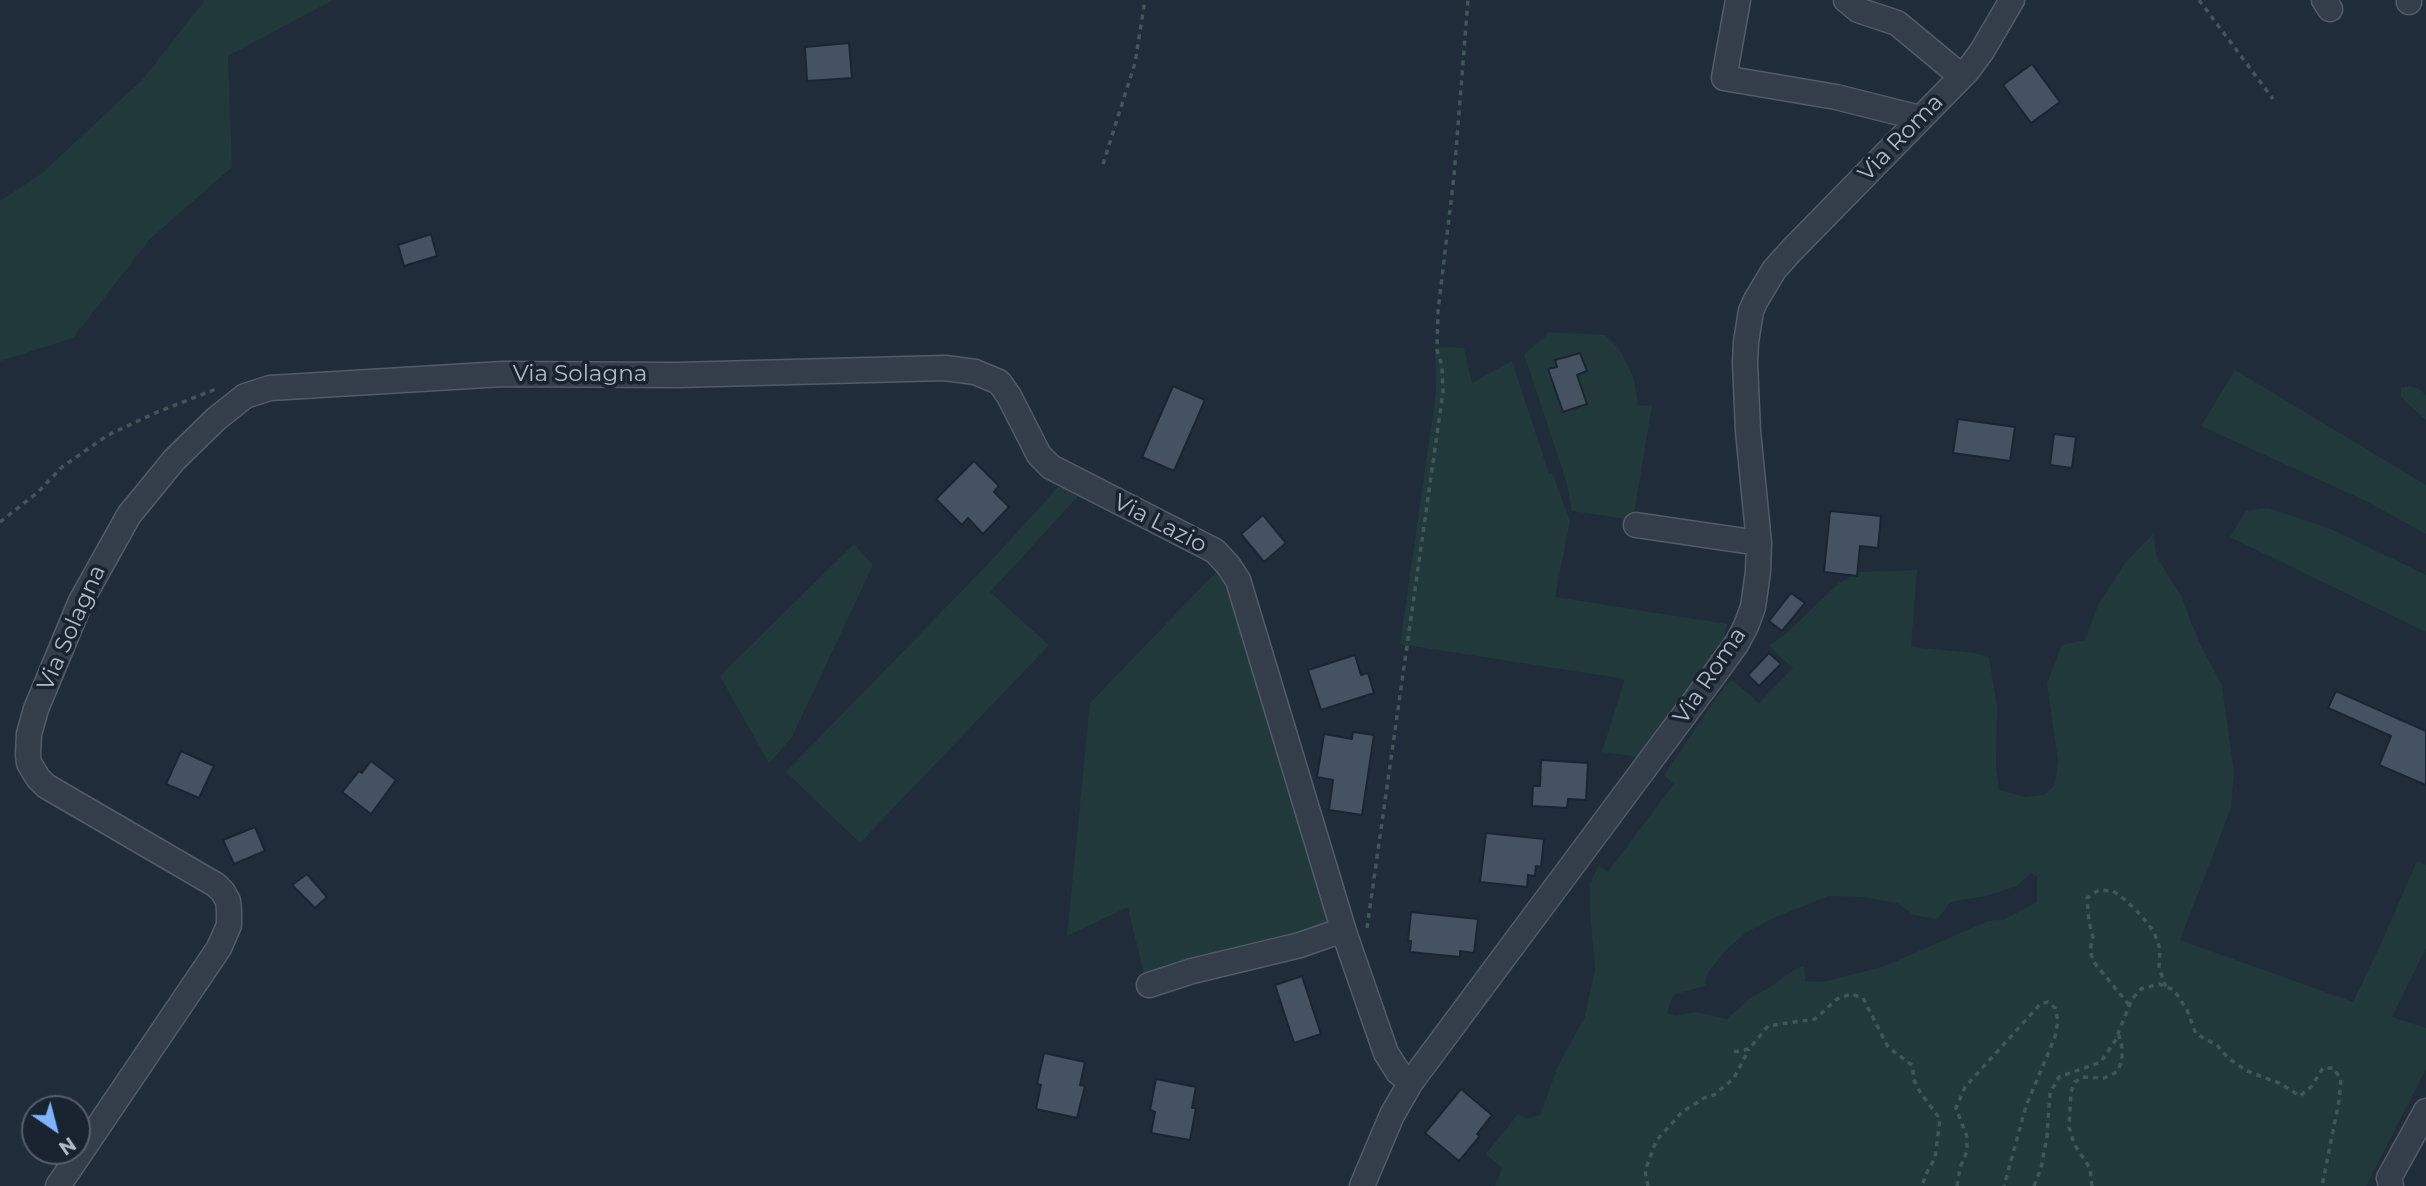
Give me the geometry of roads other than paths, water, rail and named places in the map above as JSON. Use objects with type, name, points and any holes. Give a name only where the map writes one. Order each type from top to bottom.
[{"type":"street","points":[[1738,0],[1724,78],[1836,97],[1920,118]]},
{"type":"street","points":[[1846,0],[1858,9],[1897,23],[1961,76]]},
{"type":"street","name":"Via Roma","points":[[1362,1186],[1392,1115],[1411,1082],[1737,643],[1753,607],[1758,572],[1759,543],[1748,431],[1745,363],[1751,311],[1763,286],[1782,261],[1961,76],[1982,51],[2012,0]]},
{"type":"street","name":"Via Lazio","points":[[677,375],[945,368],[975,372],[999,382],[1039,455],[1051,467],[1214,551],[1238,580],[1354,935],[1386,1053],[1398,1072],[1411,1082]]},
{"type":"street","name":"Via Solagna","points":[[58,1186],[219,948],[229,925],[228,901],[223,891],[46,786],[29,763],[29,734],[36,709],[81,601],[129,515],[174,460],[216,419],[245,396],[258,390],[503,374],[677,375]]},
{"type":"street","points":[[1636,525],[1759,543]]},
{"type":"street","points":[[1149,985],[1192,971],[1354,935]]},
{"type":"street","points":[[2391,1186],[2389,1178],[2426,1111]]}]
